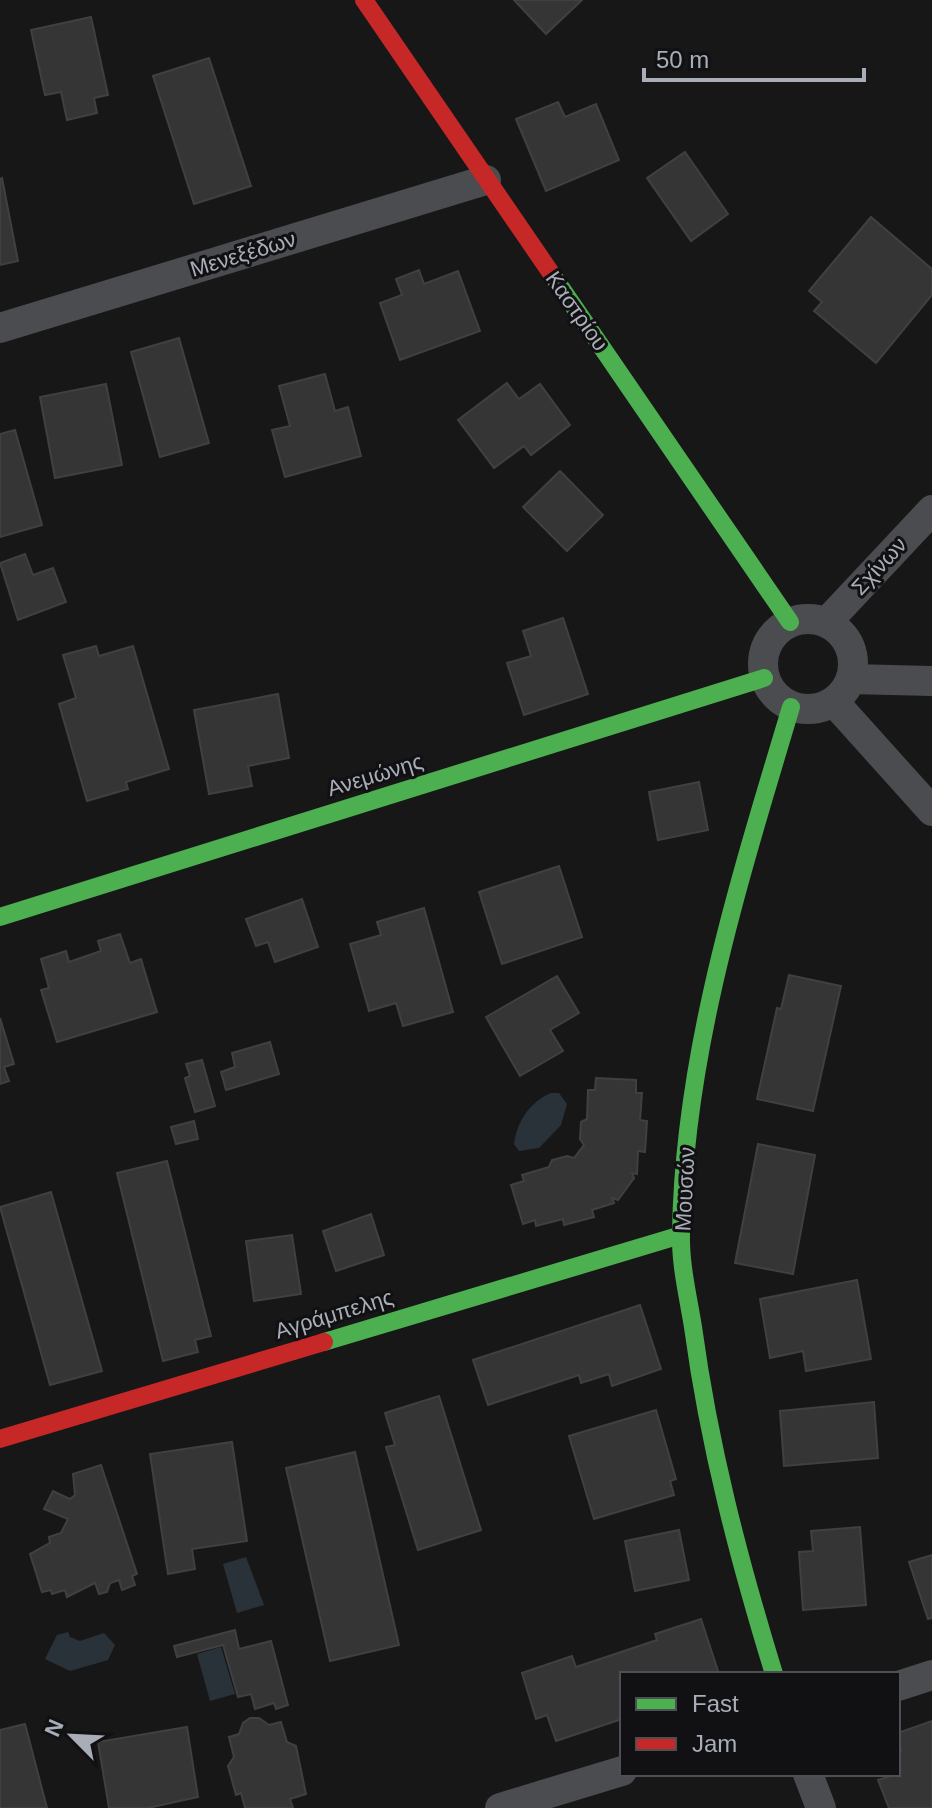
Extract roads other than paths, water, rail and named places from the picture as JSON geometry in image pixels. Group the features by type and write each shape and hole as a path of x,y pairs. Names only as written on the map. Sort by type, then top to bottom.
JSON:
{"street":[{"name":"Καστρίου","path":"364,0 790,622"},
{"name":"Μενεξέδων","path":"0,328 486,180"},
{"name":"Σχίνων","path":"827,622 932,510"},
{"path":"842,691 853,655 844,636 827,622 808,619 790,622 772,637 763,656 764,678 774,695 791,707 811,710 842,691 932,681"},
{"name":"Ανεμώνης","path":"0,917 764,678"},
{"path":"842,691 932,811"},
{"name":"Μουσών","path":"773,1672 736,1551 703,1409 681,1235 688,1123 706,1010 741,874 791,707"},
{"name":"Αγράμπελης","path":"0,1439 681,1235"},
{"path":"900,1685 932,1675"},
{"path":"500,1808 620,1772"},
{"path":"809,1776 821,1808"}]}
